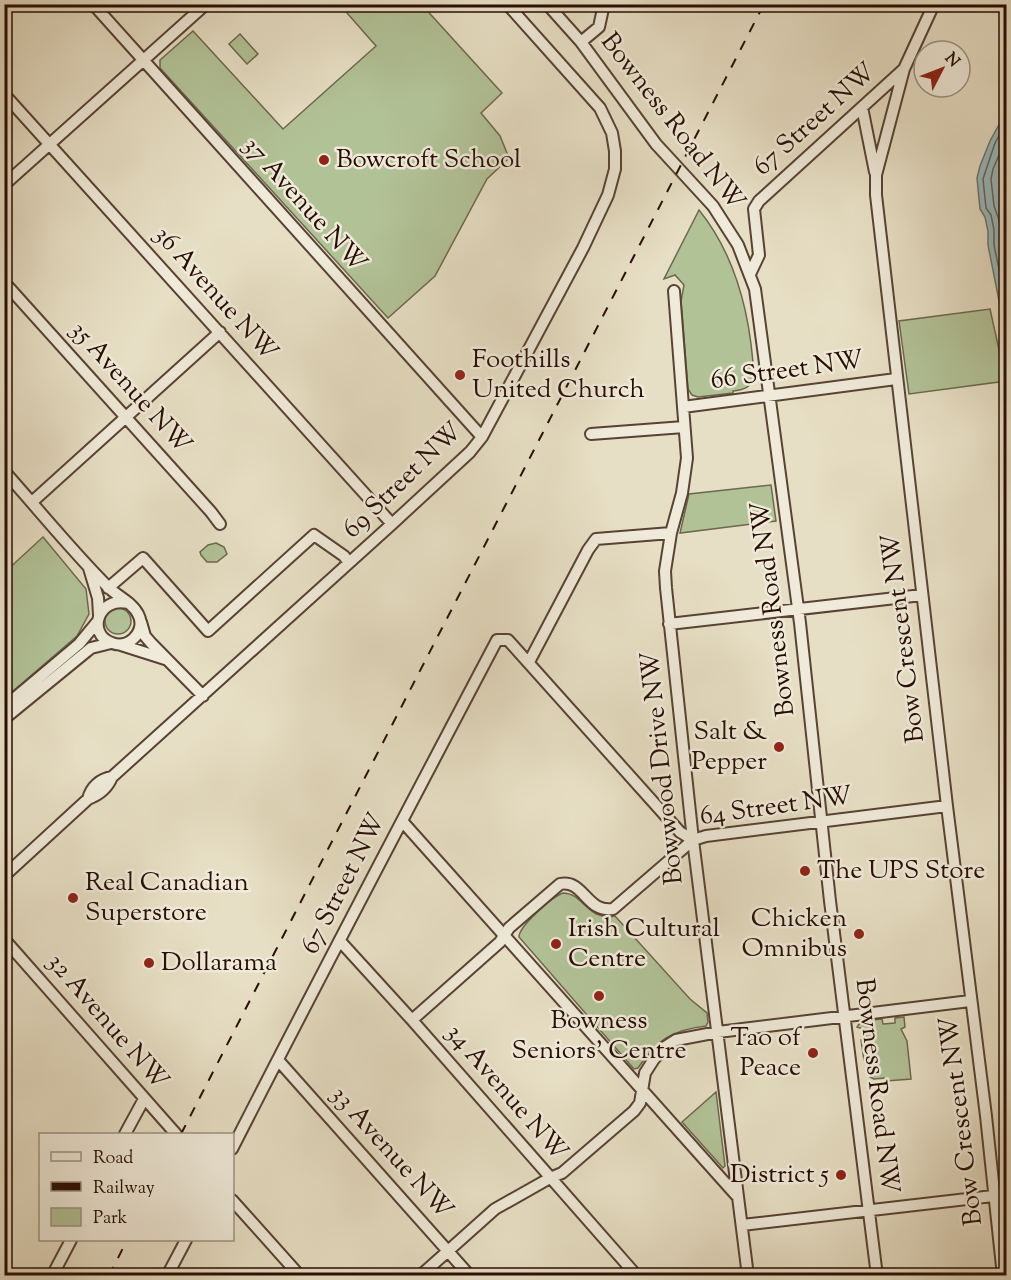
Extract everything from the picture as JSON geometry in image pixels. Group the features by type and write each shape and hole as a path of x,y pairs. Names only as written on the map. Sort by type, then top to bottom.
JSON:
{"street":[{"name":"37 Avenue NW","path":"93,4 482,437"},
{"path":"4,185 206,4"},
{"name":"Bowness Road NW","path":"507,4 595,101 609,124 613,142"},
{"name":"Bowness Road NW","path":"547,4 580,42 636,118 713,206 738,245 755,289 798,608 854,1101 877,1275"},
{"path":"580,42 599,27 604,4"},
{"name":"Bow Crescent NW","path":"934,4 904,69 876,175 876,195 1003,1275"},
{"name":"67 Street NW","path":"750,274 759,255 754,209 759,201 904,69"},
{"name":"36 Avenue NW","path":"4,94 392,524"},
{"path":"862,107 876,175"},
{"name":"69 Street NW","path":"4,876 88,799 109,784 112,777 470,452 482,437 574,265 608,195 615,169 613,142"},
{"name":"35 Avenue NW","path":"4,282 220,524"},
{"name":"Bowwood Drive NW","path":"674,291 687,458 665,571 693,840 748,1275"},
{"path":"32,501 220,332"},
{"name":"66 Street NW","path":"683,407 896,379"},
{"path":"591,434 684,427"},
{"path":"4,471 108,588 138,612 145,636 203,696"},
{"path":"671,533 596,538 529,662 680,832 693,840"},
{"path":"108,588 143,558 208,631 314,535 344,556 349,563"},
{"path":"88,565 98,598 101,634 114,644 165,658"},
{"path":"669,624 922,595"},
{"path":"4,707 79,644 103,609 114,602 128,603"},
{"path":"4,719 91,648 130,642 141,625 140,618"},
{"name":"67 Street NW","path":"234,1145 369,881 497,640 508,640 529,662"},
{"name":"64 Street NW","path":"412,1020 504,936 509,928 557,886 564,883 574,885 596,907 604,910 614,909 693,840 706,836 947,806"},
{"path":"402,821 736,1194"},
{"name":"32 Avenue NW","path":"4,939 175,1133"},
{"name":"34 Avenue NW","path":"340,941 637,1275"},
{"path":"420,1275 495,1209 562,1173 634,1111 640,1103 645,1073 665,1047 676,1040 718,1032 970,1001"},
{"name":"33 Avenue NW","path":"278,1060 470,1275"},
{"path":"126,1133 144,1099"},
{"path":"742,1225 993,1196"},
{"path":"234,1202 300,1275"},
{"path":"52,1275 70,1241"},
{"path":"167,1275 185,1241"}],"green space":[{"name":"Bowcroft School","path":"340,5 422,5 502,93 481,113 500,136 509,158 487,179 435,276 388,318 160,68 160,60 193,31 283,129 376,46"},
{"path":"240,34 258,54 247,64 229,44"},
{"path":"699,210 723,248 740,289 749,333 754,378 748,386 733,391 733,393 698,397 692,395 688,389 681,301 684,285 675,275 664,279"},
{"path":"990,309 1006,381 909,394 899,321"},
{"path":"771,485 776,521 680,533 689,494"},
{"path":"43,537 86,589 89,614 77,636 5,698 5,572"},
{"path":"216,543 224,547 227,554 217,562 207,562 200,552 208,545"},
{"path":"118,608 127,612 131,621 127,630 118,634 109,630 105,621 109,612"},
{"path":"563,893 576,897 598,915 615,916 690,999 707,1013 706,1026 684,1030 666,1038 652,1050 638,1068 634,1069 519,937 524,926 537,912"},
{"path":"904,1017 905,1027 901,1029 907,1041 911,1079 886,1081 885,1078 870,1077 868,1059 864,1060 861,1040 866,1040 866,1030 857,1027 868,1020 882,1019 883,1024 895,1023 895,1018"},
{"path":"716,1092 725,1166 723,1168 682,1122"}],"water":[{"path":"1006,112 1006,336 988,245 988,231 985,217 980,209 977,178 990,141"}],"railway":[{"path":"182,1133 764,4"},
{"path":"109,1276 126,1241"}],"place":[{"name":"Bowcroft School","path":"324,160"},
{"name":"Foothills United Church","path":"460,375"},
{"name":"Salt & Pepper","path":"779,747"},
{"name":"The UPS Store","path":"805,871"},
{"name":"Real Canadian Superstore","path":"73,898"},
{"name":"Chicken Omnibus","path":"859,934"},
{"name":"Irish Cultural Centre","path":"556,944"},
{"name":"Dollarama","path":"149,963"},
{"name":"Bowness Seniors' Centre","path":"599,996"},
{"name":"Tao of Peace","path":"813,1053"},
{"name":"District 5","path":"841,1175"}]}
